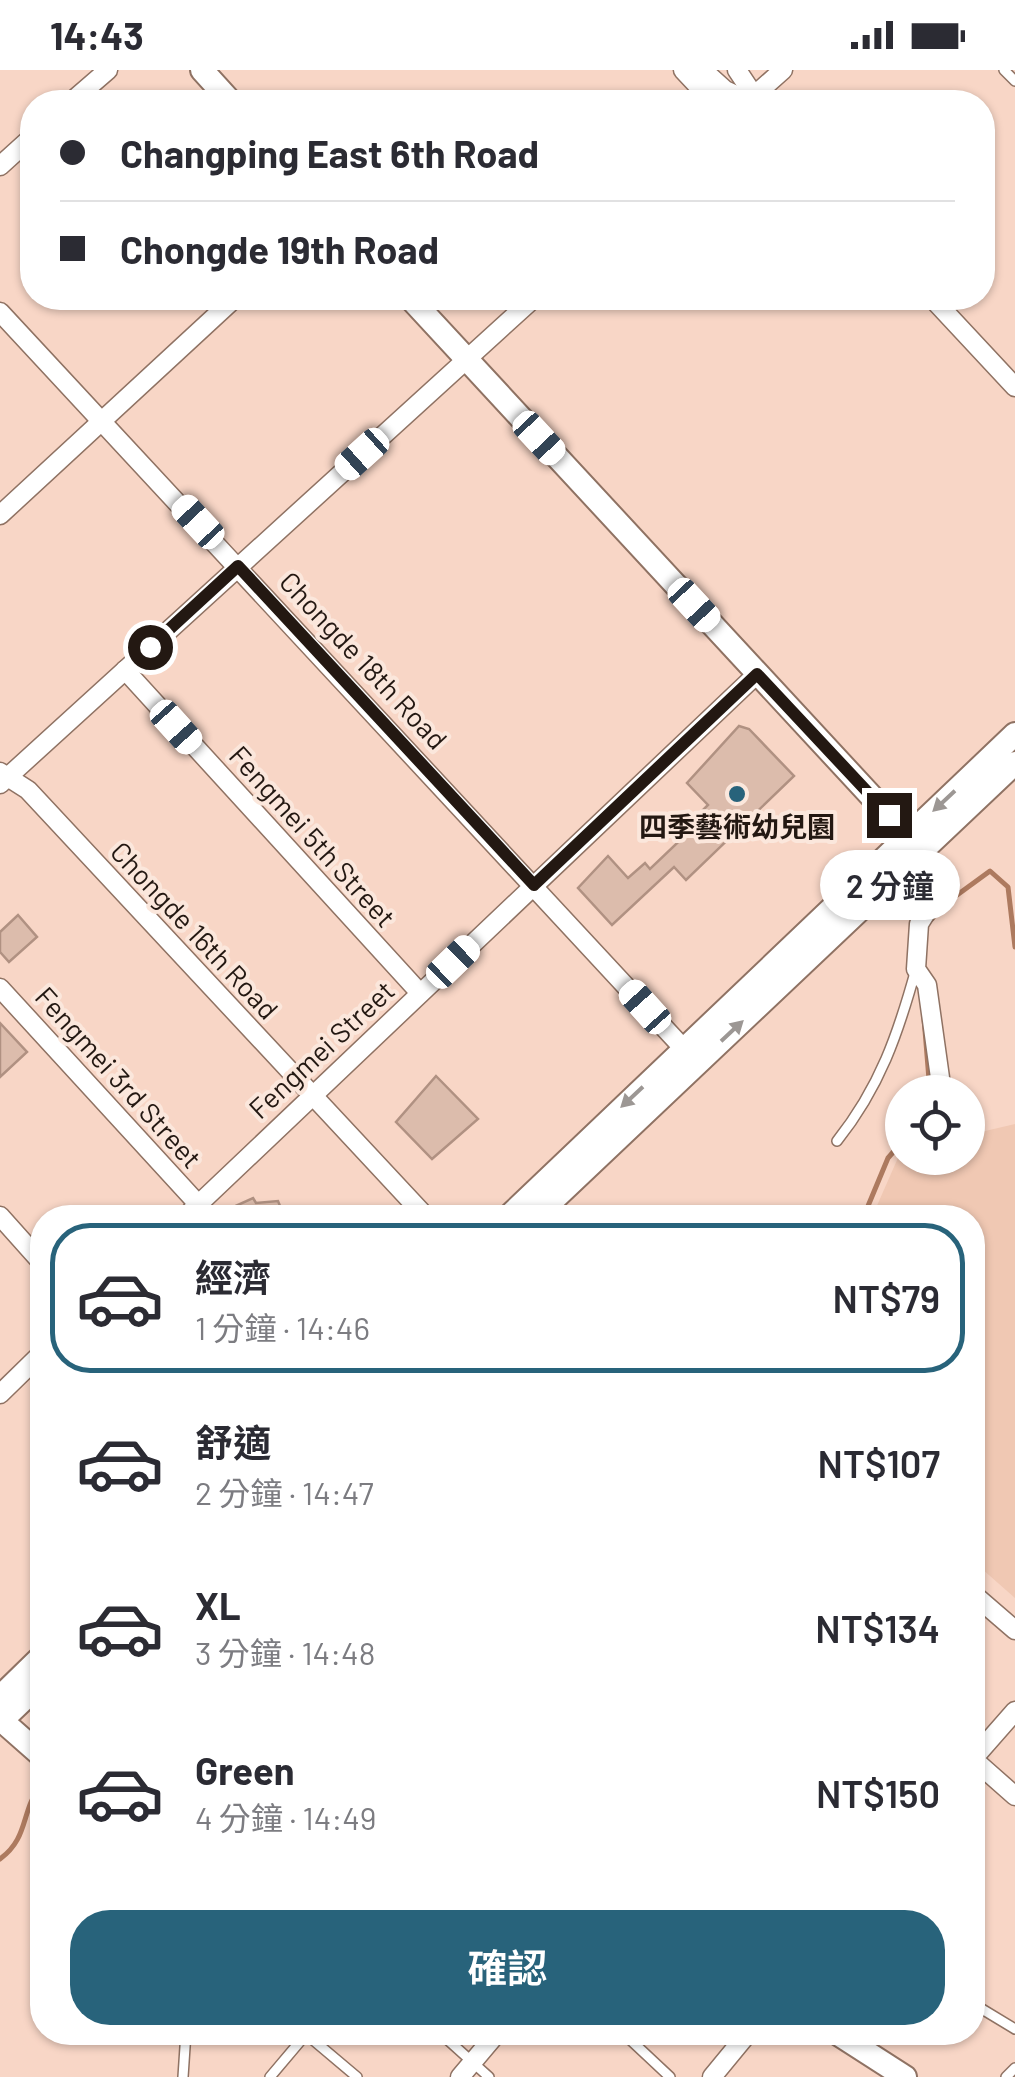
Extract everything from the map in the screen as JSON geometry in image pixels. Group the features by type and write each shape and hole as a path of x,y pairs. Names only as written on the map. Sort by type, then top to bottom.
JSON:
{"street":[{"path":"86,90 108,70"},
{"path":"202,70 221,90"},
{"path":"683,70 701,90"},
{"path":"703,70 725,90"},
{"path":"762,90 783,70"},
{"path":"0,166 20,148"},
{"path":"0,515 222,310"},
{"path":"421,310 946,880 919,924 916,969 928,986 940,1075"},
{"path":"3,777 521,310"},
{"path":"943,310 1015,387"},
{"name":"Chongde 18th Road","path":"0,312 684,1049"},
{"name":"Fengmei 5th Street","path":"125,670 420,993"},
{"name":"Fengmei Street","path":"197,1205 757,674"},
{"path":"547,1205 915,843 1015,734"},
{"path":"521,1205 684,1049 915,843 1015,763"},
{"name":"Chongde 16th Road","path":"3,777 28,790 415,1205"},
{"name":"Fengmei 3rd Street","path":"0,988 186,1205"},
{"path":"0,1216 30,1250"},
{"path":"0,1394 30,1365"},
{"path":"985,1605 1015,1630"},
{"path":"0,1697 30,1668"},
{"path":"30,1693 0,1721 30,1746"},
{"path":"985,1745 1015,1711"},
{"path":"985,1770 1015,1796"},
{"path":"466,2070 487,2045"},
{"path":"712,2077 738,2045"},
{"path":"855,2045 905,2077"}],"lane":[{"path":"1004,70 1015,81"},
{"path":"837,1140 875,1089 894,1048 916,969"},
{"path":"985,2011 1015,2030"},
{"path":"183,2077 185,2045"},
{"path":"270,2077 297,2045"},
{"path":"321,2045 357,2077"},
{"path":"448,2045 466,2070 489,2077"},
{"path":"636,2045 670,2077"},
{"path":"1006,2077 1015,2068"}],"shaded area":[{"path":"1015,1124 1015,1598 985,1572 985,1205 877,1205 890,1175 985,1175 985,1131"}],"building":[{"name":"四季藝術幼兒園","path":"739,726 749,729 794,776 686,880 674,867 612,925 578,888 608,856 628,878 645,863 650,869 694,827 690,823 708,805 687,783"},
{"path":"18,915 37,937 9,962 0,952 0,932"},
{"path":"0,1023 27,1052 0,1077"},
{"path":"436,1076 478,1119 432,1159 396,1122"},
{"path":"253,1198 256,1203 278,1201 280,1205 238,1205"}],"waterway":[{"path":"932,919 942,906 990,871 1008,887 1015,947"},
{"path":"924,1018 929,1075"},
{"path":"868,1205 885,1165"},
{"path":"0,1859 16,1842 30,1804"}],"place":[{"name":"四季藝術幼兒園","path":"737,794"}],"route":[{"path":"150,647 238,566 534,885 757,674 889,815"}]}
